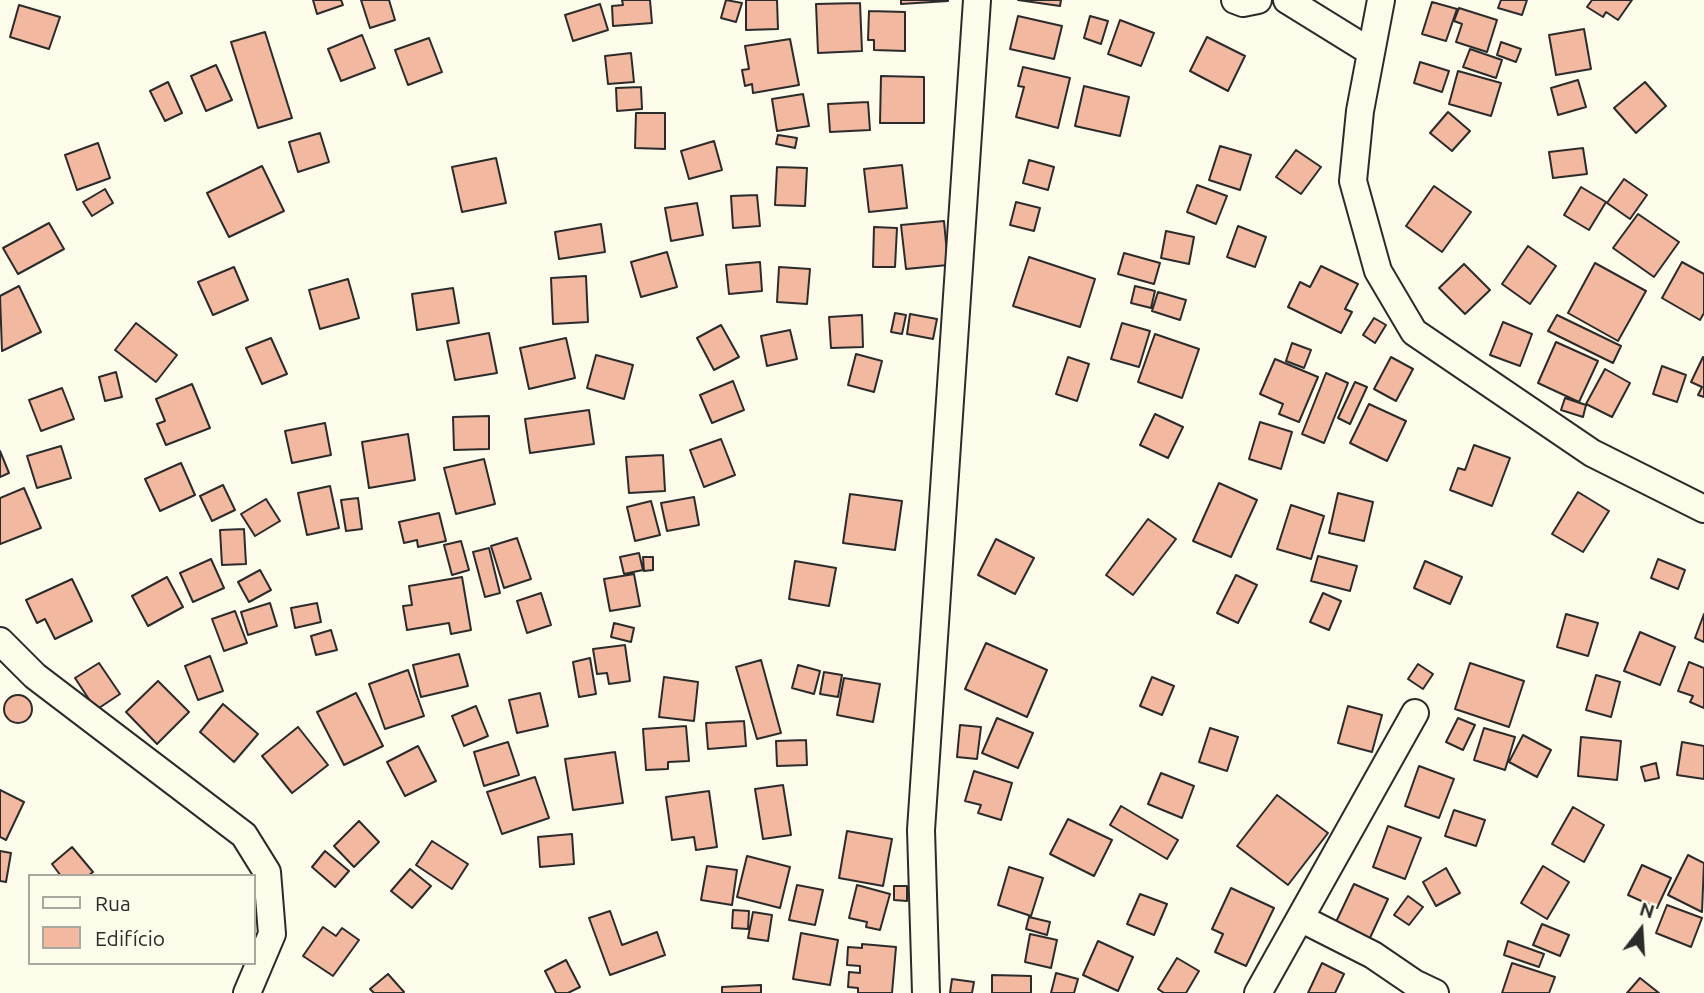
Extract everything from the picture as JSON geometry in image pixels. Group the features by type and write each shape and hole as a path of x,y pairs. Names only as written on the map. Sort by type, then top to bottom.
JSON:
{"street":[{"path":"926,993 921,830 977,0"},
{"path":"1287,0 1371,52"},
{"path":"1381,0 1360,111 1353,181 1378,271 1414,332 1592,453 1704,509"},
{"path":"0,641 35,676 244,835 267,872 272,934 247,993"},
{"path":"1258,993 1302,919 1415,713"},
{"path":"1302,919 1373,955 1414,983 1435,993"}],"building":[{"path":"313,0 341,0 343,5 317,14"},
{"path":"361,0 389,0 395,20 370,28"},
{"path":"622,0 650,0 652,23 613,26 612,6 623,5"},
{"path":"726,0 742,3 736,22 721,18"},
{"path":"746,0 777,0 778,29 746,30"},
{"path":"901,0 948,0 948,1 901,4"},
{"path":"1018,0 1061,0 1060,6"},
{"path":"1501,0 1527,0 1522,15 1498,8"},
{"path":"1592,0 1632,0 1618,20 1606,12 1603,17 1587,7"},
{"path":"1432,2 1457,9 1446,41 1422,34"},
{"path":"860,3 862,51 818,53 816,4"},
{"path":"600,4 608,30 573,41 565,15"},
{"path":"19,5 60,17 49,49 10,37"},
{"path":"1459,8 1497,20 1487,52 1456,42 1462,24 1454,21"},
{"path":"869,11 905,12 905,51 874,50 874,40 868,40"},
{"path":"1018,16 1062,26 1054,59 1010,49"},
{"path":"1090,16 1108,21 1101,44 1084,38"},
{"path":"1120,20 1154,33 1141,66 1108,54"},
{"path":"1584,29 1591,69 1556,75 1549,35"},
{"path":"265,32 292,118 258,128 231,42"},
{"path":"362,35 375,68 341,81 328,49"},
{"path":"1207,37 1245,56 1228,91 1190,71"},
{"path":"429,38 442,72 408,85 395,50"},
{"path":"790,39 799,85 753,93 752,84 745,86 742,70 749,69 745,46"},
{"path":"1501,42 1521,49 1516,62 1497,55"},
{"path":"1470,49 1502,60 1496,78 1463,67"},
{"path":"631,53 634,82 608,84 605,56"},
{"path":"1420,62 1449,71 1442,92 1414,83"},
{"path":"216,65 232,100 206,111 191,76"},
{"path":"1023,67 1070,78 1058,128 1016,117 1024,87 1018,86"},
{"path":"1458,71 1501,83 1491,116 1449,104"},
{"path":"881,76 924,77 924,123 880,123"},
{"path":"1578,80 1586,107 1558,115 1551,88"},
{"path":"168,82 182,113 165,121 150,91"},
{"path":"1645,82 1666,106 1636,133 1614,108"},
{"path":"1084,86 1129,97 1120,136 1075,126"},
{"path":"641,87 642,109 617,111 616,88"},
{"path":"803,94 809,126 777,131 772,99"},
{"path":"868,102 870,130 830,132 828,104"},
{"path":"1448,112 1470,131 1452,151 1430,133"},
{"path":"636,113 665,113 665,149 635,148"},
{"path":"320,133 329,162 298,172 289,142"},
{"path":"778,135 797,138 795,148 776,144"},
{"path":"714,141 722,170 689,179 681,151"},
{"path":"98,143 110,178 77,190 65,155"},
{"path":"1220,146 1251,155 1240,190 1209,180"},
{"path":"1583,148 1587,174 1553,178 1549,152"},
{"path":"1296,150 1321,167 1301,194 1276,177"},
{"path":"496,158 506,203 462,212 452,167"},
{"path":"1029,160 1054,167 1048,190 1023,183"},
{"path":"902,165 907,208 869,212 864,169"},
{"path":"262,166 284,211 229,237 207,193"},
{"path":"777,167 807,168 805,206 775,205"},
{"path":"1624,179 1647,195 1630,219 1607,203"},
{"path":"1197,185 1227,196 1216,224 1187,212"},
{"path":"1434,186 1471,212 1442,252 1406,226"},
{"path":"1581,187 1606,202 1589,230 1564,215"},
{"path":"105,189 113,203 92,216 83,202"},
{"path":"757,195 760,226 733,228 731,196"},
{"path":"1016,202 1040,208 1034,231 1010,225"},
{"path":"697,203 703,235 671,241 665,208"},
{"path":"1638,214 1679,242 1654,277 1613,248"},
{"path":"944,221 948,265 906,269 901,225"},
{"path":"49,223 64,249 18,274 3,248"},
{"path":"601,224 605,252 559,259 555,232"},
{"path":"1238,226 1266,237 1255,267 1227,257"},
{"path":"874,227 897,228 895,267 873,267"},
{"path":"1166,231 1194,237 1189,264 1161,258"},
{"path":"1528,246 1556,266 1530,304 1502,284"},
{"path":"667,252 677,287 641,297 631,262"},
{"path":"1124,253 1160,263 1154,284 1118,274"},
{"path":"1029,257 1095,279 1080,327 1013,306"},
{"path":"760,262 762,291 729,294 726,265"},
{"path":"1682,262 1704,274 1704,313 1700,320 1662,298"},
{"path":"1595,263 1646,291 1618,341 1568,313"},
{"path":"1464,264 1490,290 1465,314 1439,288"},
{"path":"1321,266 1358,284 1345,309 1352,312 1341,333 1288,307 1300,282 1310,287"},
{"path":"234,267 248,300 213,315 198,282"},
{"path":"779,267 810,269 807,304 777,302"},
{"path":"586,276 588,322 553,324 551,278"},
{"path":"348,279 359,318 320,329 309,290"},
{"path":"19,286 41,332 2,351 0,296"},
{"path":"1135,286 1155,291 1151,308 1131,303"},
{"path":"453,288 459,323 417,330 412,294"},
{"path":"1158,292 1186,300 1180,320 1152,311"},
{"path":"895,313 906,315 902,334 891,332"},
{"path":"910,314 937,319 933,339 907,334"},
{"path":"862,315 863,347 831,348 829,317"},
{"path":"1557,315 1621,346 1613,363 1548,331"},
{"path":"1374,318 1386,325 1375,343 1363,335"},
{"path":"1503,322 1532,334 1520,366 1490,355"},
{"path":"136,323 177,355 156,382 115,350"},
{"path":"1122,323 1150,331 1139,367 1111,359"},
{"path":"721,325 739,357 714,370 697,338"},
{"path":"790,330 797,359 767,366 761,336"},
{"path":"489,333 497,373 455,380 447,341"},
{"path":"1155,334 1199,349 1182,398 1138,382"},
{"path":"271,338 287,374 262,384 246,348"},
{"path":"566,338 575,378 529,389 520,348"},
{"path":"1556,342 1598,361 1579,402 1538,383"},
{"path":"1292,343 1311,350 1304,368 1286,361"},
{"path":"856,354 882,361 874,392 848,385"},
{"path":"596,355 633,365 624,399 587,388"},
{"path":"1068,357 1089,364 1077,401 1056,394"},
{"path":"1391,357 1413,369 1396,401 1374,389"},
{"path":"1703,357 1704,397 1698,395 1702,387 1691,382"},
{"path":"1275,359 1318,377 1299,422 1279,414 1283,404 1260,394"},
{"path":"1662,366 1686,375 1677,402 1653,394"},
{"path":"1605,369 1630,383 1612,417 1586,404"},
{"path":"116,372 122,397 105,401 99,377"},
{"path":"1326,373 1348,383 1324,443 1302,434"},
{"path":"733,381 744,410 712,423 700,395"},
{"path":"1355,382 1367,387 1350,424 1338,418"},
{"path":"192,384 210,428 166,445 157,424 165,421 156,399"},
{"path":"62,388 74,419 41,431 29,400"},
{"path":"1565,398 1586,405 1583,417 1561,410"},
{"path":"1369,404 1406,421 1387,461 1350,443"},
{"path":"589,410 594,444 530,453 525,419"},
{"path":"1155,414 1183,427 1168,458 1140,445"},
{"path":"489,416 489,449 454,450 453,417"},
{"path":"1260,422 1292,432 1281,469 1249,459"},
{"path":"325,423 331,455 292,463 285,431"},
{"path":"408,434 415,480 369,488 362,442"},
{"path":"721,439 735,475 704,487 690,450"},
{"path":"1474,445 1510,458 1492,506 1450,490 1458,468 1465,470"},
{"path":"61,446 71,478 37,488 27,456"},
{"path":"0,451 9,473 0,477"},
{"path":"663,455 665,491 629,493 626,457"},
{"path":"484,459 495,504 456,514 444,468"},
{"path":"181,463 195,495 160,511 145,479"},
{"path":"1219,483 1257,500 1231,557 1193,541"},
{"path":"223,485 235,510 212,521 200,496"},
{"path":"330,486 339,528 307,535 298,493"},
{"path":"24,488 41,528 0,544 0,498"},
{"path":"1578,492 1609,511 1583,552 1552,534"},
{"path":"1338,493 1373,502 1364,541 1329,533"},
{"path":"850,494 902,501 895,550 843,543"},
{"path":"694,497 699,525 667,531 661,503"},
{"path":"358,498 362,529 346,531 341,500"},
{"path":"266,499 280,521 255,536 241,514"},
{"path":"651,501 660,535 635,541 627,507"},
{"path":"1291,505 1324,516 1311,559 1277,549"},
{"path":"439,513 446,541 418,547 417,540 404,543 399,522"},
{"path":"1148,519 1176,539 1133,595 1106,575"},
{"path":"244,529 246,564 222,565 220,530"},
{"path":"517,538 531,579 504,588 491,546"},
{"path":"996,539 1034,558 1015,594 978,575"},
{"path":"461,541 469,570 452,575 444,545"},
{"path":"489,548 500,593 485,597 473,552"},
{"path":"639,553 643,570 624,574 620,557"},
{"path":"1318,556 1357,566 1350,591 1311,581"},
{"path":"643,557 653,557 653,570 644,571"},
{"path":"211,559 224,588 193,602 180,573"},
{"path":"1658,559 1685,570 1678,589 1651,578"},
{"path":"795,561 836,568 829,606 789,599"},
{"path":"1425,561 1462,577 1450,604 1414,588"},
{"path":"260,570 271,590 249,602 238,582"},
{"path":"634,574 640,606 610,611 604,579"},
{"path":"1236,575 1257,585 1238,623 1217,613"},
{"path":"167,577 183,607 148,626 132,596"},
{"path":"462,577 471,630 451,634 449,623 407,630 403,606 412,605 409,586"},
{"path":"72,579 92,621 55,639 45,619 37,623 26,600"},
{"path":"541,593 551,625 527,633 517,601"},
{"path":"1323,593 1341,601 1329,630 1310,622"},
{"path":"270,603 277,626 248,635 241,612"},
{"path":"317,603 321,622 295,628 291,608"},
{"path":"235,611 247,643 224,651 212,619"},
{"path":"1566,614 1598,623 1588,656 1557,647"},
{"path":"1704,614 1704,642 1695,638"},
{"path":"614,623 634,628 631,642 611,637"},
{"path":"331,630 337,650 316,655 311,636"},
{"path":"1640,632 1675,647 1660,685 1624,671"},
{"path":"986,643 1047,670 1027,717 965,689"},
{"path":"625,645 630,681 609,684 607,673 597,674 593,649"},
{"path":"459,654 468,686 421,697 413,665"},
{"path":"210,656 223,691 198,700 185,666"},
{"path":"590,658 596,694 579,697 573,662"},
{"path":"761,660 781,733 757,739 736,667"},
{"path":"1689,662 1704,668 1704,708 1690,702 1693,696 1678,691"},
{"path":"99,663 120,694 96,710 75,678"},
{"path":"1470,663 1524,681 1509,727 1455,709"},
{"path":"1418,664 1433,674 1423,689 1408,679"},
{"path":"798,665 820,671 814,694 792,688"},
{"path":"408,670 424,716 385,729 369,684"},
{"path":"824,672 842,675 838,697 820,694"},
{"path":"1596,675 1620,682 1611,717 1586,710"},
{"path":"664,677 698,682 694,721 659,717"},
{"path":"1152,677 1174,686 1162,715 1140,706"},
{"path":"844,678 880,684 873,722 837,715"},
{"path":"158,681 189,712 157,744 126,712"},
{"path":"356,693 383,746 344,765 317,712"},
{"path":"540,693 548,726 517,733 509,700"},
{"path":"18,695 28,699 32,709 28,719 18,723 8,719 4,709 8,699"},
{"path":"223,704 258,734 234,762 200,732"},
{"path":"476,706 488,736 464,746 452,716"},
{"path":"1348,706 1382,715 1372,752 1338,743"},
{"path":"997,718 1033,733 1018,768 982,753"},
{"path":"1458,718 1475,725 1463,750 1446,742"},
{"path":"744,721 746,746 708,749 706,723"},
{"path":"960,725 981,727 977,759 957,757"},
{"path":"686,726 689,761 668,762 668,769 646,770 643,729"},
{"path":"298,727 328,765 292,793 262,756"},
{"path":"1210,728 1238,737 1227,771 1199,762"},
{"path":"1484,728 1515,737 1505,770 1474,760"},
{"path":"1523,735 1551,750 1537,777 1509,762"},
{"path":"1581,737 1621,741 1617,780 1578,776"},
{"path":"806,740 807,765 777,766 776,741"},
{"path":"508,742 519,775 484,786 474,752"},
{"path":"1682,742 1704,746 1704,779 1677,775"},
{"path":"418,746 436,781 405,796 387,762"},
{"path":"615,752 623,803 573,810 565,759"},
{"path":"1656,763 1659,778 1645,781 1641,767"},
{"path":"1419,766 1454,779 1439,818 1405,806"},
{"path":"974,771 1012,783 1001,820 978,813 981,805 965,801"},
{"path":"1161,773 1194,786 1182,818 1148,804"},
{"path":"535,777 549,818 502,834 487,792"},
{"path":"783,785 791,835 763,839 755,789"},
{"path":"0,790 24,802 6,840 0,837"},
{"path":"709,791 717,847 696,850 694,837 672,840 666,797"},
{"path":"1277,795 1328,833 1288,885 1237,846"},
{"path":"1121,806 1178,840 1167,859 1110,825"},
{"path":"1573,807 1604,825 1584,862 1552,844"},
{"path":"1454,810 1485,820 1476,846 1445,836"},
{"path":"1068,819 1112,840 1094,876 1050,854"},
{"path":"359,821 379,842 354,867 334,846"},
{"path":"1388,826 1421,838 1405,879 1373,867"},
{"path":"847,831 892,839 883,886 839,878"},
{"path":"572,834 574,864 540,867 538,837"},
{"path":"432,841 468,864 452,889 416,865"},
{"path":"72,847 93,872 60,874 52,864"},
{"path":"0,851 11,853 6,882 0,881"},
{"path":"325,851 349,871 335,887 312,867"},
{"path":"1688,855 1704,863 1702,912 1668,895"},
{"path":"747,856 790,867 780,908 737,897"},
{"path":"1642,865 1671,878 1657,908 1628,895"},
{"path":"707,866 737,870 732,905 701,900"},
{"path":"1543,866 1569,882 1547,919 1521,903"},
{"path":"1009,867 1043,878 1031,916 998,905"},
{"path":"1446,868 1460,893 1436,906 1423,882"},
{"path":"410,869 431,886 412,908 391,891"},
{"path":"1354,884 1388,899 1369,940 1335,924"},
{"path":"797,885 823,890 815,925 789,920"},
{"path":"857,885 890,894 880,930 866,927 867,922 849,918"},
{"path":"894,886 907,886 907,901 894,900"},
{"path":"1231,888 1274,908 1246,966 1215,952 1223,934 1212,929"},
{"path":"1140,894 1167,904 1154,935 1127,924"},
{"path":"1408,896 1423,907 1409,925 1394,915"},
{"path":"1667,905 1702,918 1691,947 1656,933"},
{"path":"733,910 749,911 748,929 732,928"},
{"path":"610,911 622,945 657,932 665,955 610,975 589,918"},
{"path":"753,912 772,915 768,941 748,938"},
{"path":"1029,917 1050,922 1047,935 1026,929"},
{"path":"1542,924 1569,935 1560,956 1533,945"},
{"path":"323,927 336,936 342,928 359,940 333,976 303,956"},
{"path":"801,933 838,940 830,985 793,979"},
{"path":"1030,934 1057,940 1051,968 1025,962"},
{"path":"1098,941 1133,957 1118,991 1083,975"},
{"path":"1508,941 1544,954 1539,967 1504,955"},
{"path":"862,944 896,947 892,993 858,993 858,988 848,987 849,972 860,973 860,966 847,965 848,947 862,948"},
{"path":"1177,958 1199,971 1186,993 1164,993 1158,989"},
{"path":"566,960 580,987 568,993 556,993 545,971"},
{"path":"1322,963 1344,974 1335,993 1308,993"},
{"path":"1512,963 1555,977 1549,993 1502,993"},
{"path":"1056,973 1078,979 1074,993 1051,993"},
{"path":"388,974 403,993 374,993 370,989"},
{"path":"992,975 1031,976 1031,993 992,993"},
{"path":"1640,978 1659,993 1627,993"},
{"path":"952,979 974,982 972,993 950,993"},
{"path":"761,985 761,993 722,993 722,987"}]}
